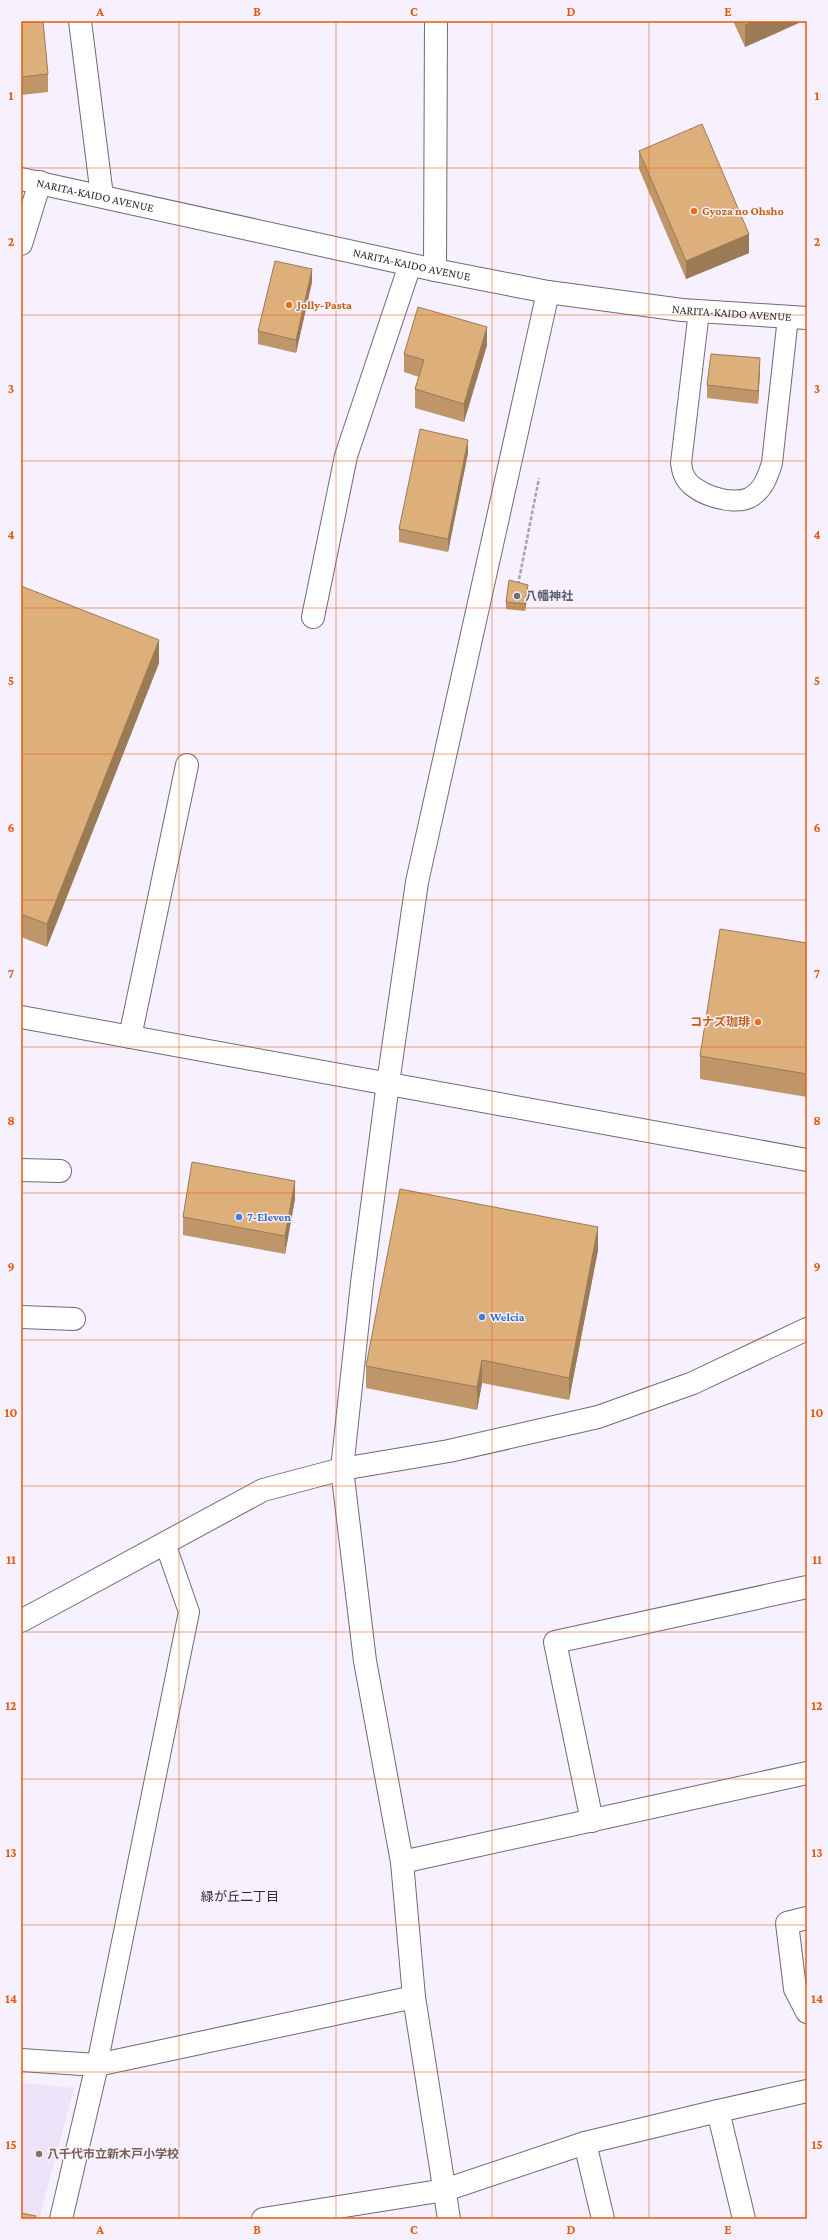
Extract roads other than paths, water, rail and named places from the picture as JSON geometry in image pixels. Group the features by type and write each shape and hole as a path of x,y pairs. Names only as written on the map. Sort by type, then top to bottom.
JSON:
{"main road":[{"path":"80,21 102,196"},
{"path":"435,270 436,21"},
{"path":"21,244 30,180"},
{"name":"NARITA-KAIDO AVENUE","path":"30,180 410,265 548,292 699,311 797,317"},
{"path":"313,617 346,456 410,265"},
{"path":"449,2219 414,1997 402,1862 365,1661 342,1469 362,1283 388,1083 417,882 548,292"},
{"path":"130,1037 187,765"},
{"path":"21,1017 807,1160"},
{"path":"21,1170 60,1171"},
{"path":"21,1317 74,1319"},
{"path":"21,1621 263,1490 342,1469 449,1451 598,1417 693,1383 807,1328"},
{"path":"592,1821 555,1642 807,1587"},
{"path":"402,1862 807,1773"},
{"path":"807,1918 787,1923 795,1989 807,2012"},
{"path":"21,2060 97,2065 414,1997"},
{"path":"61,2219 97,2065"},
{"path":"262,2219 445,2190 585,2143 807,2091"},
{"path":"718,2111 744,2219"},
{"path":"585,2143 603,2219"}],"lane":[{"path":"699,311 681,463 684,476 695,487 709,495 732,501 750,498 765,483 772,463 797,317"},
{"path":"97,2065 189,1612 165,1542"}],"place":[{"name":"Gyoza no Ohsho","path":"694,211"},
{"name":"Jolly-Pasta","path":"289,305"},
{"name":"八幡神社","path":"517,596"},
{"name":"コナズ珈琲","path":"758,1022"},
{"name":"7-Eleven","path":"239,1217"},
{"name":"Welcia","path":"482,1317"},
{"name":"八千代市立新木戸小学校","path":"39,2154"}],"district":[{"name":"緑が丘二丁目","path":"240,1896"}]}
